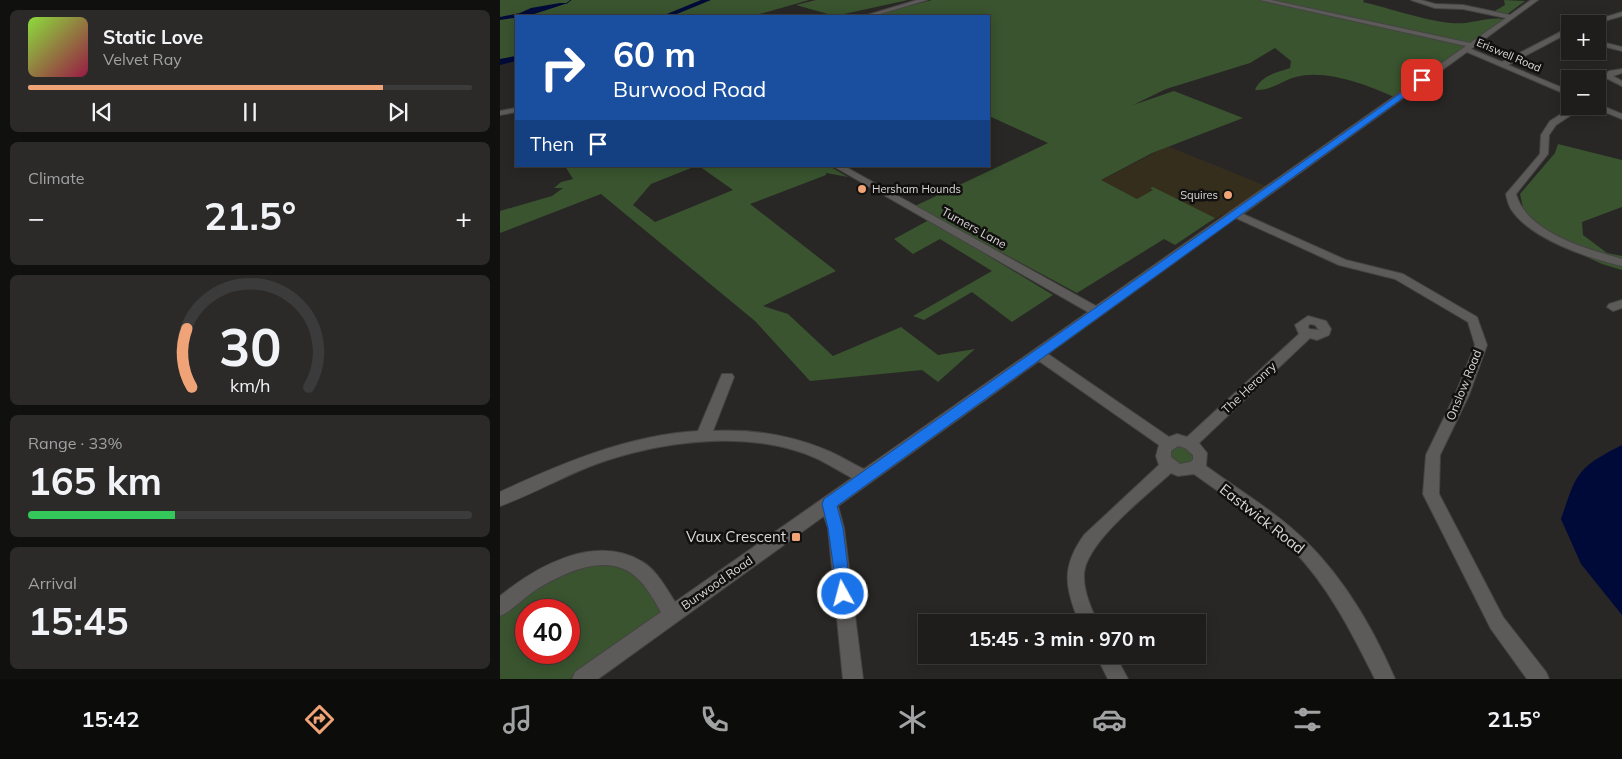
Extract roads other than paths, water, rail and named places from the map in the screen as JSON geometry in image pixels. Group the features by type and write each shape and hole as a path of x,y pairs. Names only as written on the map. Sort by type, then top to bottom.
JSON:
{"street":[{"path":"871,15 924,0"},
{"name":"Eriswell Road","path":"1263,0 1469,47 1561,90"},
{"path":"1414,0 1440,7 1463,6 1510,17"},
{"path":"1456,0 1463,4 1463,6"},
{"name":"Burwood Road","path":"582,679 1534,0"},
{"path":"1606,18 1622,14"},
{"path":"1504,64 1560,34"},
{"path":"1606,45 1622,49"},
{"path":"1622,71 1612,73 1608,77 1622,84"},
{"path":"1606,109 1622,116"},
{"path":"500,113 515,110"},
{"path":"1563,115 1553,122 1545,135 1544,154 1511,194 1511,199 1522,218 1542,230 1567,243 1622,263"},
{"name":"Turners Lane","path":"839,167 1098,312"},
{"name":"Onslow Road","path":"1235,214 1304,247 1343,263 1399,276 1472,320 1481,345 1462,395 1434,455 1432,494 1497,624 1539,679"},
{"name":"The Heronry","path":"1190,442 1307,334"},
{"path":"1038,354 1168,444"},
{"path":"704,435 727,377"},
{"path":"500,499 534,482 612,452 661,441 704,435 750,437 807,448 838,460 866,478"},
{"path":"1177,440 1190,442 1197,448 1201,456 1196,467 1185,471 1169,465 1162,455 1168,444 1177,440"},
{"path":"1085,614 1076,586 1078,556 1086,543 1169,465"},
{"name":"Eastwick Road","path":"1196,467 1290,538 1309,555 1341,598 1384,679"},
{"path":"829,504 836,528 853,679"},
{"path":"500,607 532,582 551,572 588,559 603,558 616,559 636,566 673,614"},
{"path":"1110,664 1118,679"}],"waterway":[{"path":"567,3 571,0"},
{"path":"669,15 707,0"},
{"path":"500,62 515,59"}],"place":[{"name":"Hersham Hounds","path":"862,189"},
{"name":"Squires","path":"1228,195"},
{"name":"Vaux Crescent","path":"796,537"}]}
